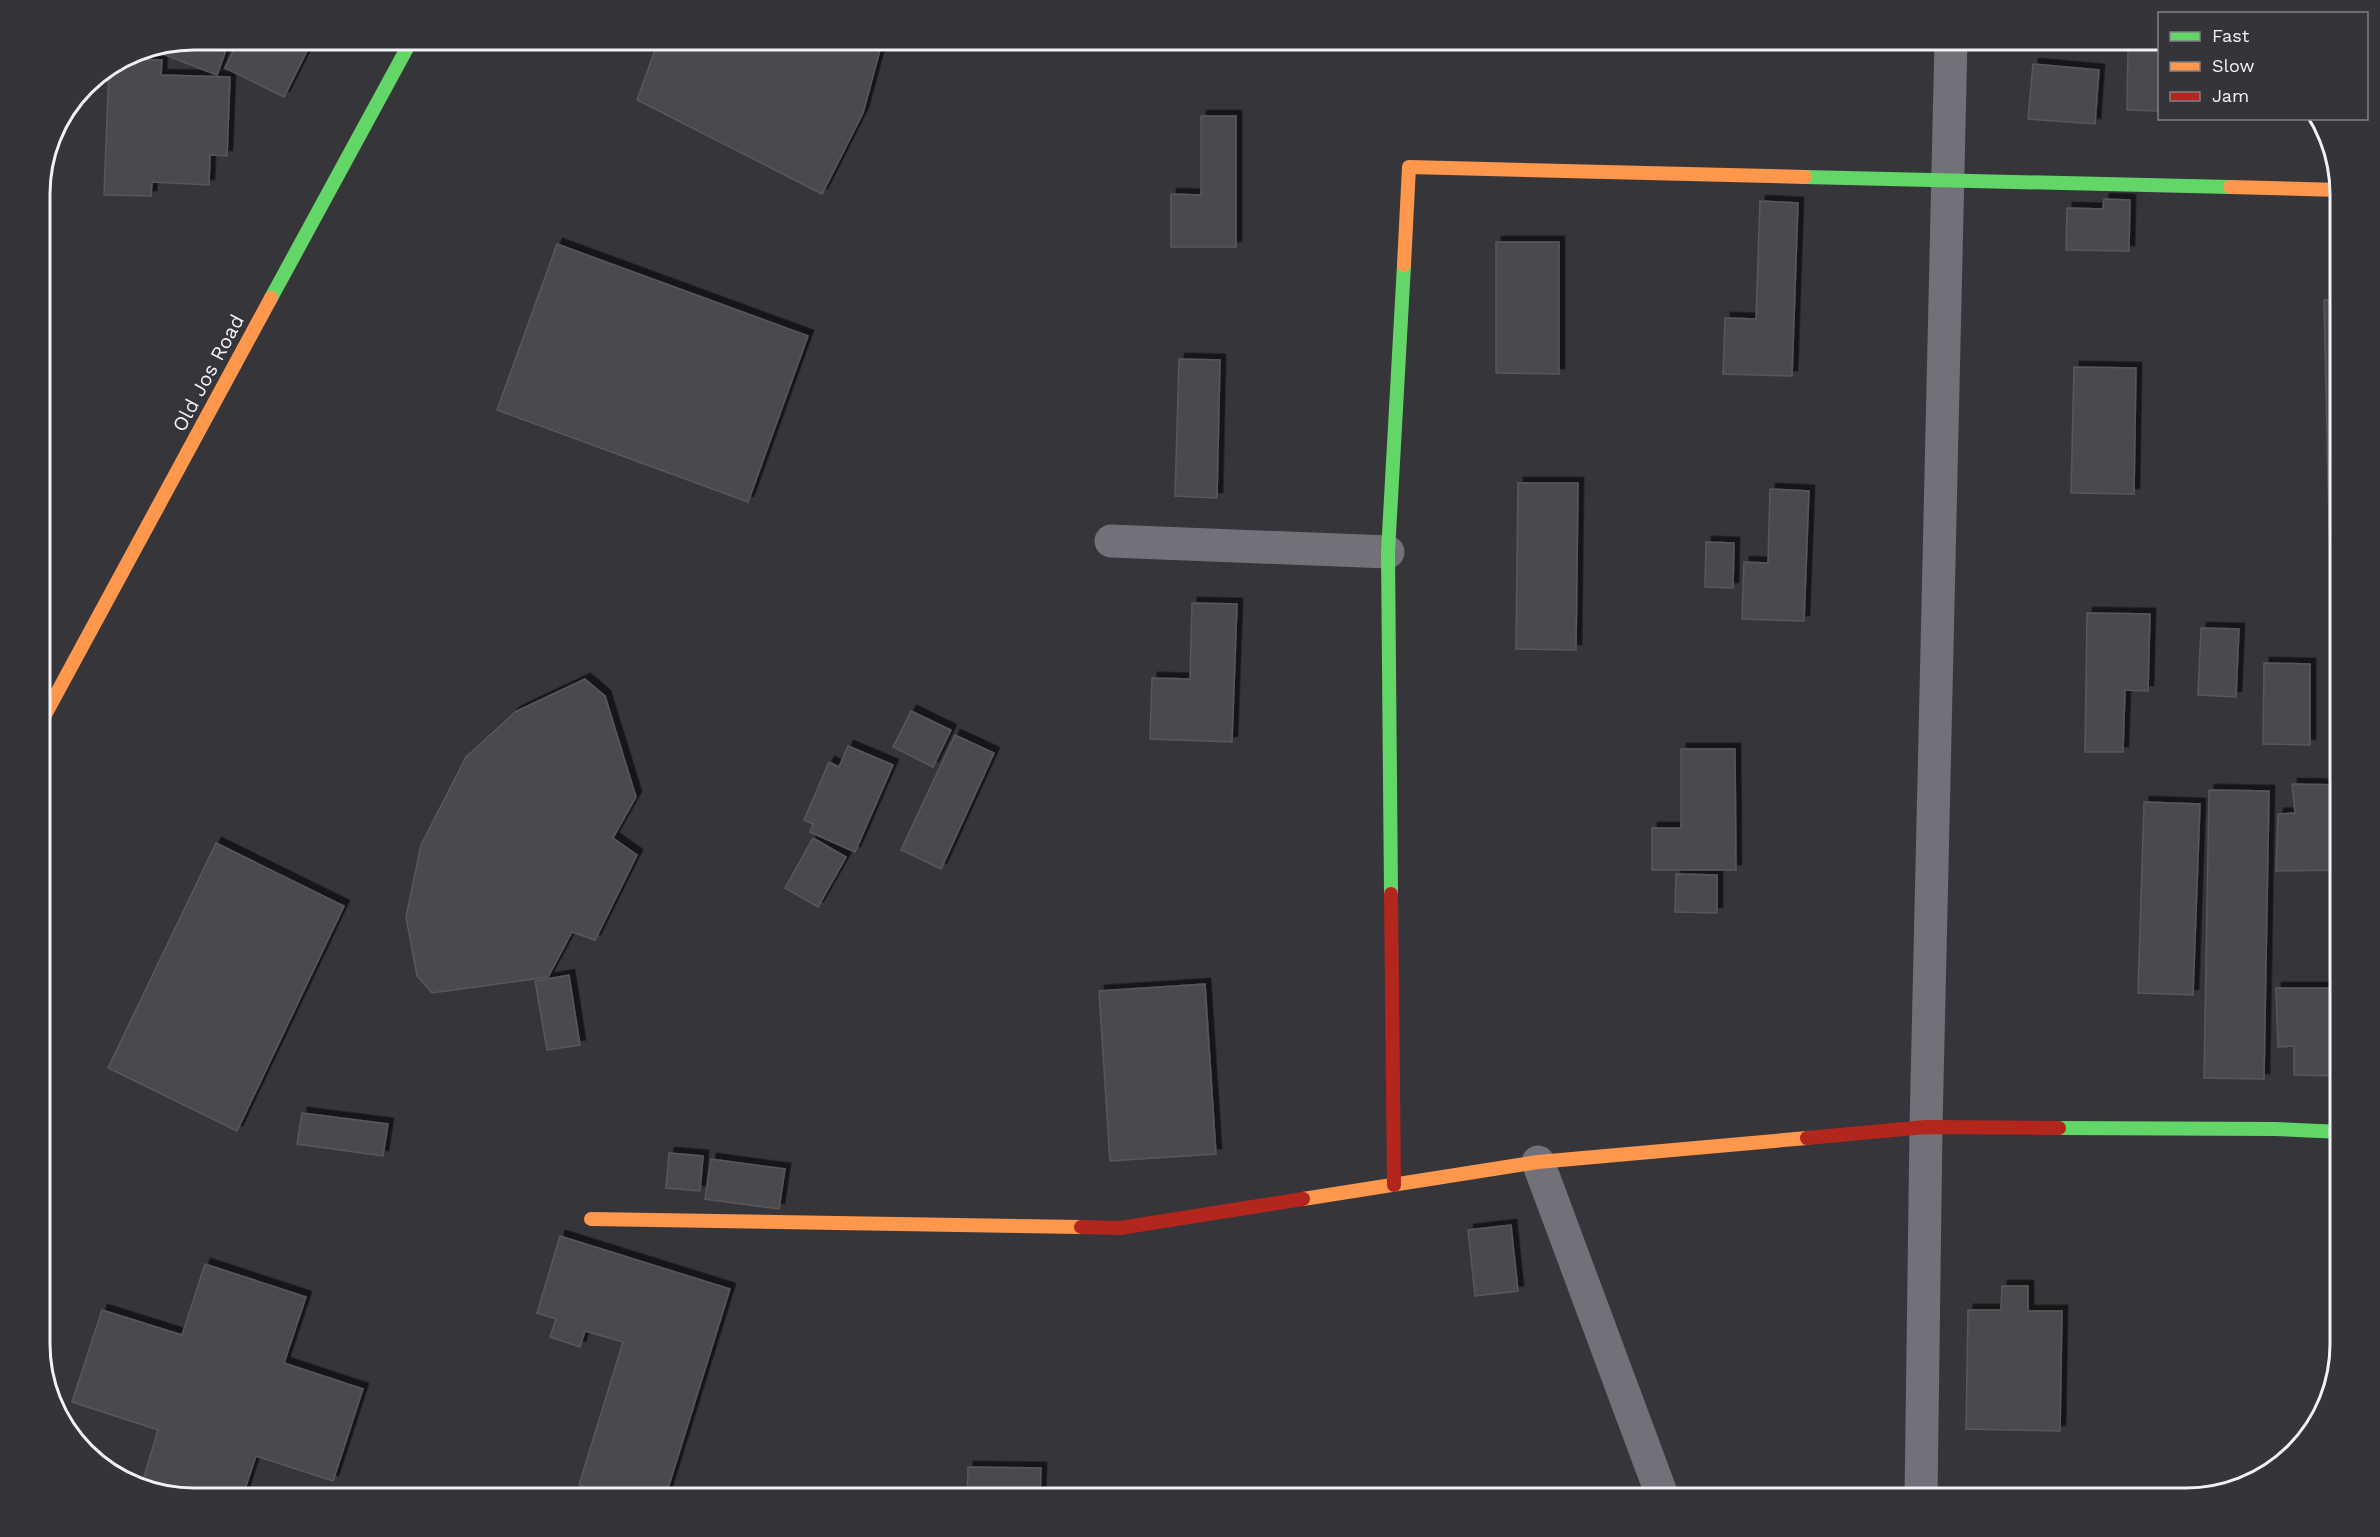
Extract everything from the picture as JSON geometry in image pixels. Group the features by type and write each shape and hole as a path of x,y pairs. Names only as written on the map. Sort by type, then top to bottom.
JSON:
{"street":[{"name":"Old Jos Road","path":"50,706 406,50"},
{"path":"1921,1488 1926,1127 1951,50"},
{"path":"1394,1185 1388,552 1409,166 2331,190"},
{"path":"1111,540 1388,552"},
{"path":"591,1219 1120,1228 1538,1162 1926,1127 2275,1129 2331,1132"},
{"path":"1538,1162 1659,1488"}],"building":[{"path":"226,50 217,75 161,53"},
{"path":"234,50 308,50 284,97 225,68"},
{"path":"655,50 880,50 863,113 822,194 637,100"},
{"path":"2128,50 2158,50 2158,111 2127,110"},
{"path":"140,59 162,60 161,75 230,77 227,156 210,155 209,185 152,182 151,196 104,195 109,77"},
{"path":"2033,64 2099,70 2095,124 2028,119"},
{"path":"1201,116 1236,116 1236,247 1171,247 1171,194 1201,195"},
{"path":"2104,199 2130,200 2129,251 2066,250 2067,208 2103,209"},
{"path":"1760,201 1798,203 1792,376 1723,374 1725,318 1756,319"},
{"path":"1496,242 1559,242 1559,374 1496,373"},
{"path":"557,244 808,336 748,502 497,410"},
{"path":"2324,300 2331,300 2331,613"},
{"path":"1179,359 1220,360 1217,498 1175,496"},
{"path":"2074,367 2136,368 2134,494 2071,493"},
{"path":"1518,483 1578,483 1576,650 1516,649"},
{"path":"1770,489 1809,491 1804,621 1742,619 1744,562 1768,563"},
{"path":"1706,542 1734,543 1733,588 1705,587"},
{"path":"1192,603 1237,604 1232,742 1150,739 1152,678 1190,679"},
{"path":"2087,613 2150,614 2148,691 2125,690 2123,752 2085,752"},
{"path":"2201,628 2239,629 2236,697 2198,695"},
{"path":"2264,663 2310,664 2310,745 2263,744"},
{"path":"585,679 605,696 636,797 613,838 637,855 595,940 572,932 548,977 432,993 417,976 406,917 421,845 466,757 515,712"},
{"path":"911,711 951,730 933,767 893,747"},
{"path":"955,735 994,753 941,869 901,850"},
{"path":"848,746 893,765 855,852 810,832 813,824 804,820 829,762 839,767"},
{"path":"1681,749 1735,749 1736,870 1652,870 1652,828 1681,828"},
{"path":"2292,784 2331,785 2331,870 2276,871 2278,814 2295,813"},
{"path":"2209,790 2269,791 2264,1079 2204,1078"},
{"path":"2144,802 2200,804 2193,995 2138,993"},
{"path":"813,838 846,857 818,907 785,888"},
{"path":"216,843 344,906 237,1131 108,1068"},
{"path":"1676,874 1717,875 1717,913 1675,912"},
{"path":"569,975 580,1045 547,1050 535,981"},
{"path":"1205,984 1216,1154 1110,1161 1099,991"},
{"path":"2276,988 2331,988 2331,1076 2294,1075 2294,1046 2278,1047"},
{"path":"302,1113 388,1124 383,1156 297,1144"},
{"path":"669,1153 703,1156 700,1191 666,1188"},
{"path":"711,1159 785,1169 779,1209 705,1199"},
{"path":"1511,1225 1518,1291 1475,1296 1468,1230"},
{"path":"560,1236 730,1289 668,1488 589,1488 579,1485 623,1342 585,1331 580,1347 550,1337 556,1319 537,1313"},
{"path":"205,1264 306,1297 284,1363 363,1389 333,1481 256,1456 245,1488 193,1488 165,1485 143,1479 158,1430 72,1402 102,1310 182,1335"},
{"path":"2002,1286 2028,1286 2028,1311 2062,1311 2060,1431 1966,1429 1968,1310 2001,1310"},
{"path":"968,1467 1041,1468 1040,1488 967,1488"}],"traffic: fast":[{"path":"271,298 406,50"},
{"path":"1805,177 2230,187"},
{"path":"1391,894 1388,552 1404,265"},
{"path":"2059,1128 2275,1129 2331,1132"}],"traffic: slow":[{"path":"1404,265 1409,167 1805,177"},
{"path":"2230,187 2331,190"},
{"path":"50,706 271,298"},
{"path":"1303,1199 1538,1162 1807,1138"},
{"path":"591,1219 1081,1227"}],"traffic: jam":[{"path":"1391,894 1394,1185"},
{"path":"1807,1138 1926,1127 2059,1128"},
{"path":"1081,1227 1120,1228 1303,1199"}]}
